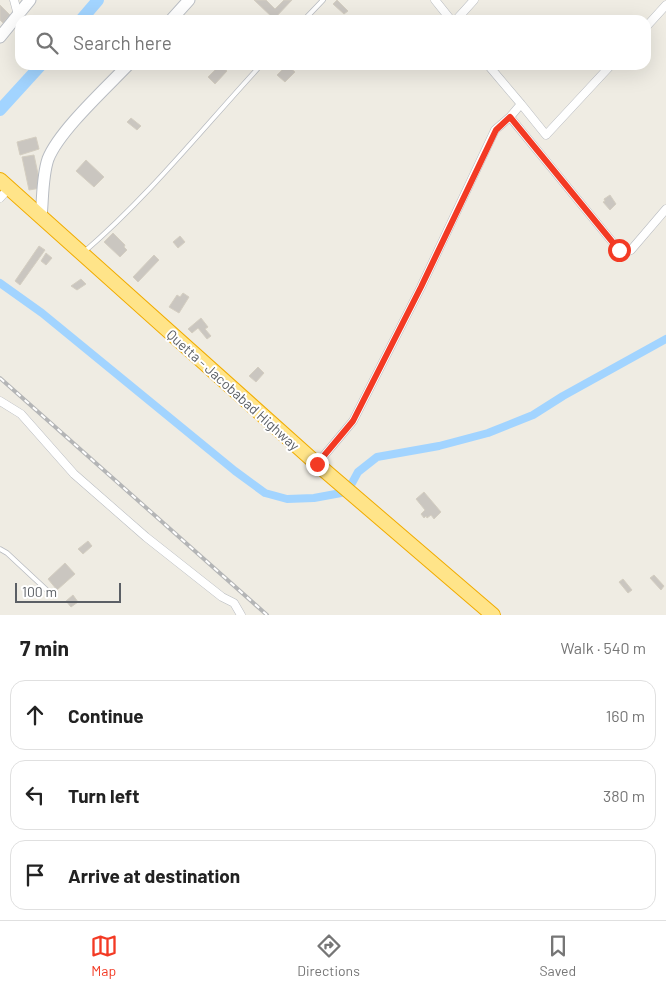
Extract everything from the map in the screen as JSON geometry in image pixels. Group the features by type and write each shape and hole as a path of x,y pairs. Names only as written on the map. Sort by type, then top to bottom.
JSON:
{"highway":[{"name":"Quetta - Jacobabad Highway","path":"3,189 41,217 343,487 493,615"}],"street":[{"path":"14,0 18,15"},
{"path":"18,15 30,0"},
{"path":"176,15 189,0"},
{"path":"435,0 448,15"},
{"path":"460,15 474,0"},
{"path":"651,22 666,5"},
{"path":"0,37 15,19"},
{"path":"41,217 46,171 48,160 53,150 67,131 123,70"},
{"path":"492,70 546,135 606,70"},
{"path":"317,464 353,421 421,287 496,130 521,104"},
{"path":"510,117 619,250 626,252 631,250 666,209"},
{"path":"0,401 21,414 74,474 146,537 222,597 234,603 241,615"}],"lane":[{"path":"308,15 322,0"},
{"path":"82,253 107,232 159,180 257,70"},
{"path":"0,548 51,594"}],"building":[{"path":"254,0 266,0 275,9 284,0 292,0 278,15 270,15"},
{"path":"337,0 348,11 344,14 333,4"},
{"path":"0,5 10,15 3,23 0,20"},
{"path":"215,70 227,71 215,84 208,77"},
{"path":"282,70 293,70 295,72 285,82 277,75"},
{"path":"131,118 141,126 137,130 127,122"},
{"path":"36,137 39,149 20,155 17,142"},
{"path":"34,155 41,188 29,190 22,157"},
{"path":"86,160 104,177 94,187 76,171"},
{"path":"610,195 616,204 610,210 603,202"},
{"path":"113,233 125,245 124,247 127,250 120,257 104,242"},
{"path":"180,236 185,242 178,248 173,242"},
{"path":"39,246 45,250 20,285 15,281"},
{"path":"46,253 52,258 46,265 41,261"},
{"path":"154,255 159,260 138,282 133,277"},
{"path":"81,279 86,284 77,290 71,286"},
{"path":"183,293 189,297 179,313 169,307 177,295 180,297"},
{"path":"201,318 208,327 205,329 211,336 207,339 198,328 192,333 188,329"},
{"path":"258,367 264,373 256,382 249,376"},
{"path":"424,492 441,512 434,519 431,515 424,518 421,514 425,510 416,499"},
{"path":"88,541 92,546 83,554 78,549"},
{"path":"65,563 75,574 57,590 48,579"},
{"path":"654,575 664,586 661,590 650,578"},
{"path":"623,579 632,590 628,593 619,582"},
{"path":"73,595 78,602 71,607 66,601"}],"waterway":[{"path":"85,15 98,0"},
{"path":"0,110 36,70"},
{"path":"0,283 42,313 235,471 265,493 287,499 314,498 341,493 352,483 358,472 377,457 439,446 488,433 533,415 563,396 666,339"}],"railway":[{"path":"0,378 267,615"}],"route":[{"path":"317,464 353,421 421,287 496,130 510,117 619,250"}]}
